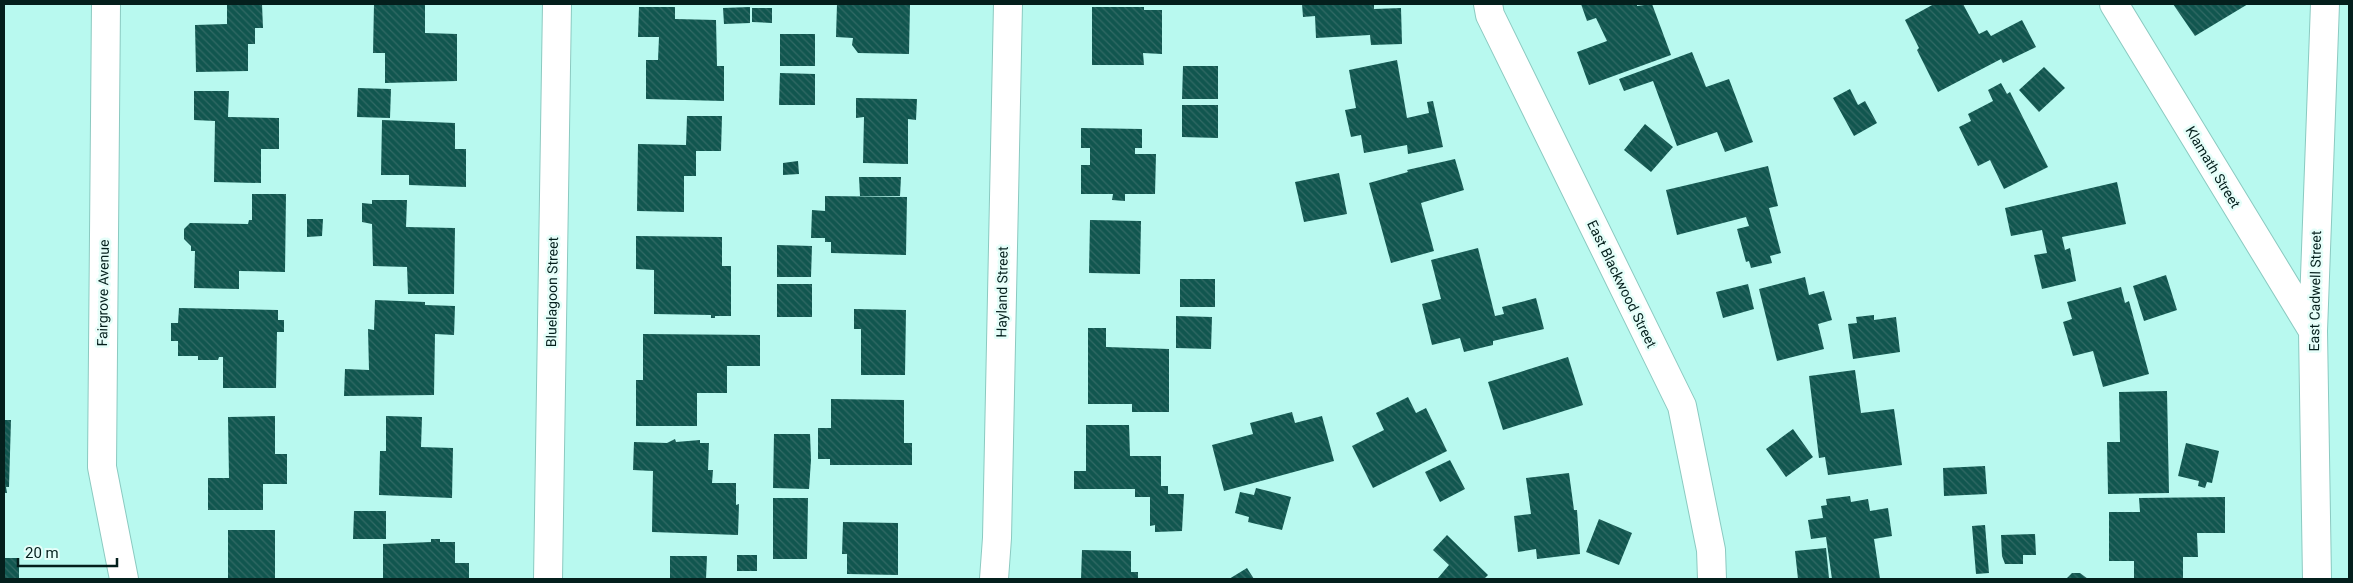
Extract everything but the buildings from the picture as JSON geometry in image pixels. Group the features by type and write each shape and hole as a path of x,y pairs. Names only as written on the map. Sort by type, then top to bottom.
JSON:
{"street":[{"name":"Fairgrove Avenue","path":"106,4 102,467 124,579"},
{"name":"Bluelagoon Street","path":"548,579 557,4"},
{"name":"Hayland Street","path":"994,579 997,518 1008,4"},
{"name":"East Blackwood Street","path":"1488,4 1490,16 1682,406 1711,550 1712,579"},
{"name":"Klamath Street","path":"2114,4 2313,331"},
{"name":"East Cadwell Street","path":"2317,579 2313,331 2325,4"}]}
